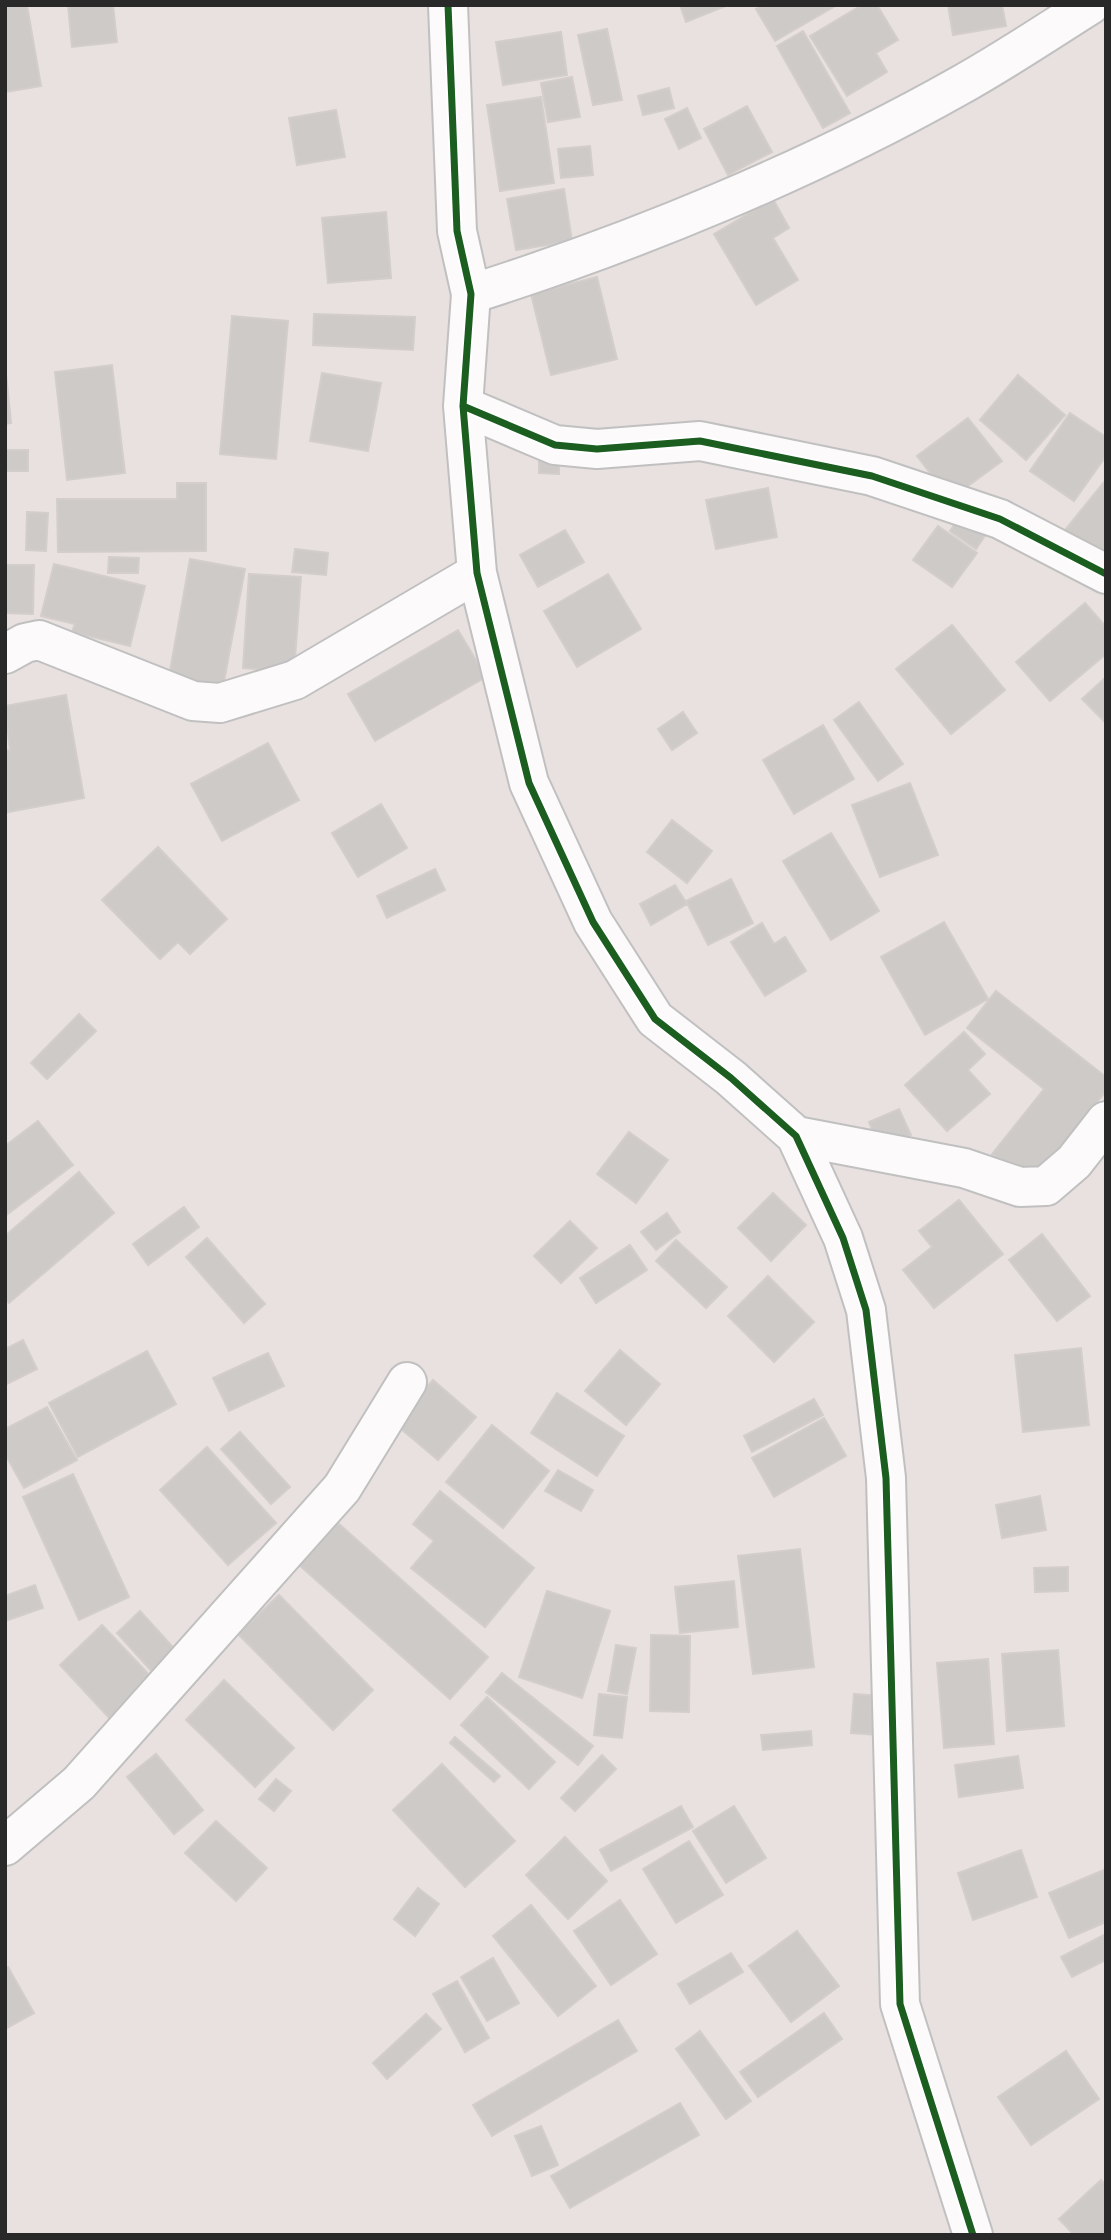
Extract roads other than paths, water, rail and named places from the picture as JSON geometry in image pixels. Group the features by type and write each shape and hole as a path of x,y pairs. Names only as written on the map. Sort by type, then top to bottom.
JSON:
{"street":[{"path":"448,5 457,231 471,294 463,406 477,573 528,783 593,922 655,1019 731,1078 796,1136 843,1238 866,1310 886,1478 900,2004 973,2235"},
{"path":"471,294 554,268 835,150 960,86 1090,5"},
{"path":"463,406 555,445 597,449 699,441 872,476 1000,519 1106,574"},
{"path":"5,654 25,643 39,640 193,701 220,702 295,680 477,573"},
{"path":"796,1136 964,1168 1020,1187 1046,1185 1074,1162 1106,1121"},
{"path":"5,1846 79,1783 342,1488 407,1382"}]}
